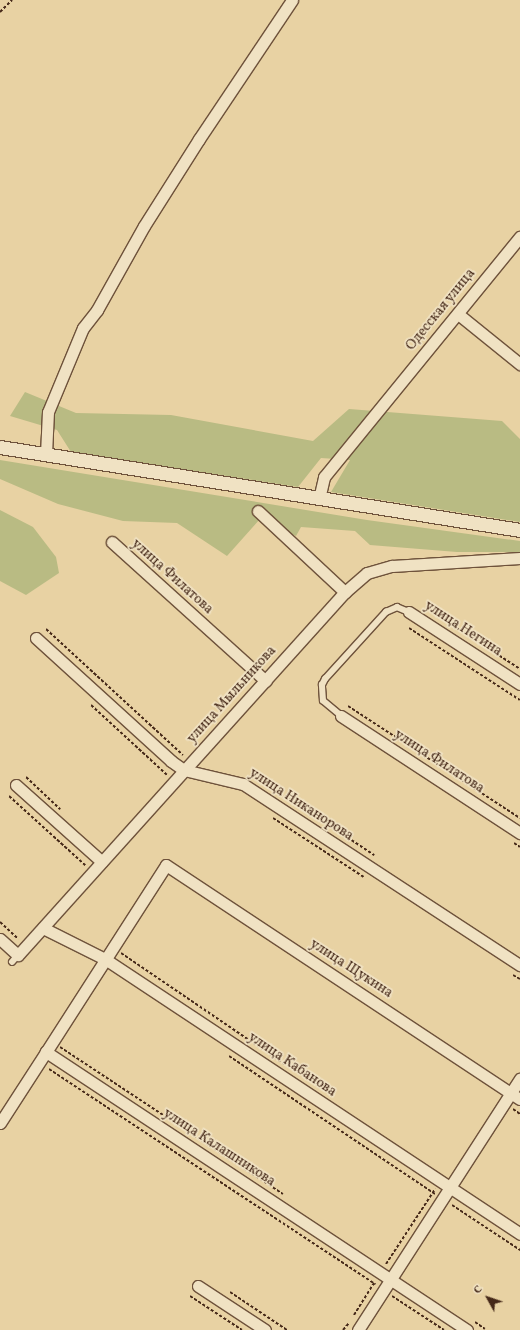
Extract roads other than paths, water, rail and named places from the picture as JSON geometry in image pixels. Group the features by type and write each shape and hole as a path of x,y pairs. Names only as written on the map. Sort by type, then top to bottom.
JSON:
{"street":[{"path":"46,454 48,412 83,328 97,310 144,226 199,139 292,0"},
{"name":"Одесская улица","path":"319,499 324,477 386,403 520,237"},
{"path":"458,314 520,364"},
{"path":"0,447 520,530"},
{"path":"258,511 345,592"},
{"name":"улица Филатова","path":"112,542 266,681"},
{"name":"улица Мыльникова","path":"0,938 15,959 345,592 367,573 381,568 520,558"},
{"name":"улица Негина","path":"409,612 520,684"},
{"name":"улица Никанорова","path":"36,638 171,761 243,784 520,965"},
{"name":"улица Филатова","path":"341,716 520,833"},
{"path":"16,785 102,862"},
{"name":"улица Щукина","path":"105,959 166,865 516,1096"},
{"name":"улица Кабанова","path":"43,928 105,959 520,1234"},
{"path":"0,1123 105,959"},
{"name":"улица Калашникова","path":"46,1052 467,1330"},
{"path":"358,1330 442,1199 445,1184 516,1096 520,1079"},
{"path":"198,1286 265,1330"}],"lane":[{"path":"341,716 323,701 322,685 325,679 386,612 397,607 409,612"}]}
